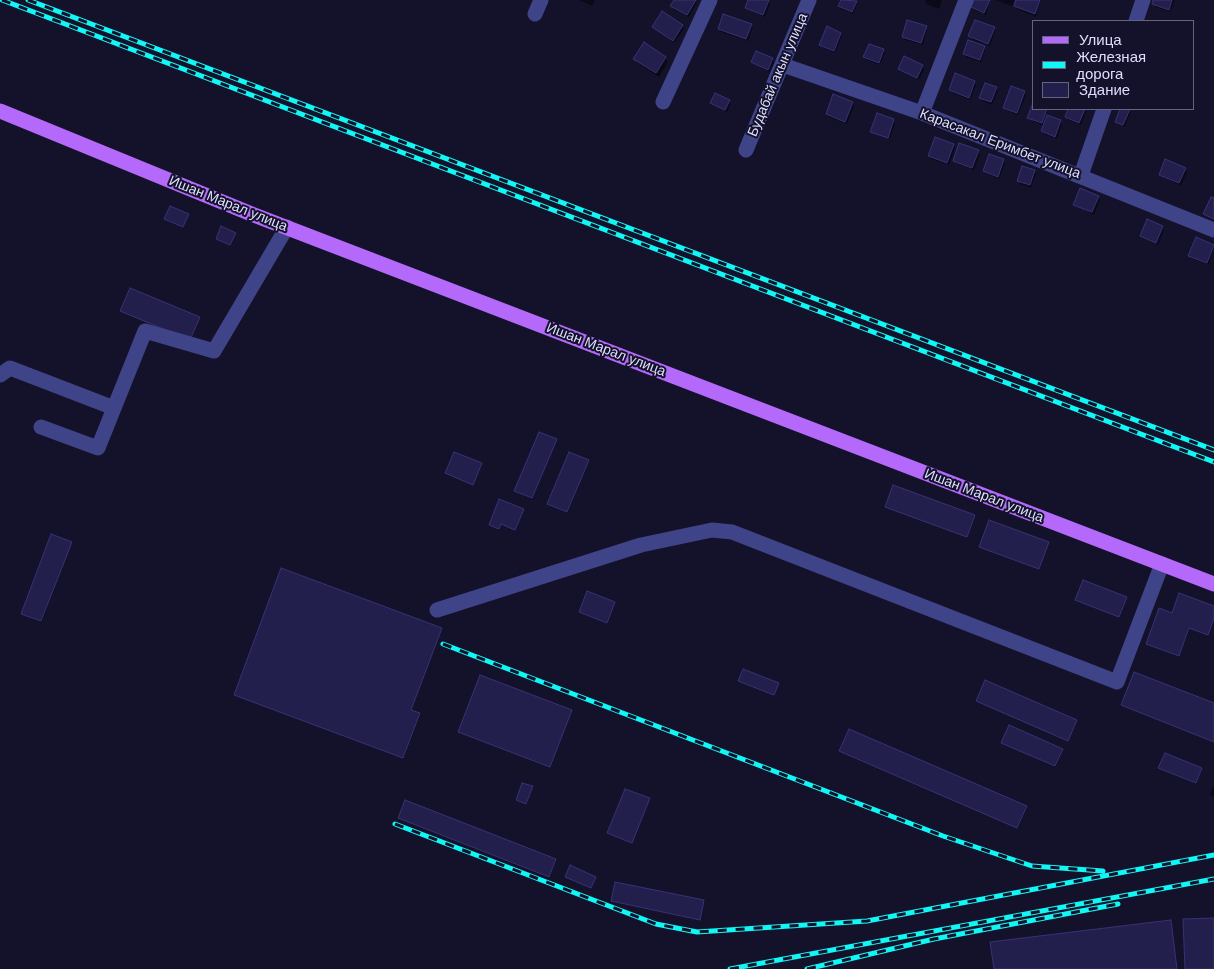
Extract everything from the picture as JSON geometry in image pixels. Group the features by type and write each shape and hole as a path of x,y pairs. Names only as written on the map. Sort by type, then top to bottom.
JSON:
{"main road":[{"name":"Ишан Марал улица","path":"0,111 287,227 1214,584"}],"street":[{"path":"535,14 541,0"},
{"path":"662,102 710,0"},
{"name":"Будабай акын улица","path":"746,150 809,0"},
{"path":"922,113 966,0"},
{"path":"1136,20 1143,0"},
{"name":"Карасакал Еримбет улица","path":"783,65 922,113 1081,175 1214,230"},
{"path":"1081,175 1104,110"},
{"path":"41,427 98,448 145,331 214,352 287,227"},
{"path":"0,375 10,368 114,408"},
{"path":"437,610 641,545 712,530 732,532 1117,682 1162,564"}],"building":[{"path":"674,0 696,0 687,15 670,6"},
{"path":"748,0 769,0 763,15 745,8"},
{"path":"841,0 857,1 852,12 838,6"},
{"path":"974,0 990,0 984,13 971,7"},
{"path":"1016,0 1040,0 1035,14 1014,6"},
{"path":"1153,0 1172,0 1169,10 1152,4"},
{"path":"662,11 683,25 673,41 652,27"},
{"path":"723,14 752,24 746,39 718,29"},
{"path":"907,20 927,26 921,43 902,37"},
{"path":"975,20 995,27 988,44 968,36"},
{"path":"827,26 841,33 834,51 819,45"},
{"path":"968,40 985,46 980,60 963,54"},
{"path":"644,42 666,57 656,73 633,59"},
{"path":"869,44 884,49 879,63 863,57"},
{"path":"756,51 773,58 768,70 751,62"},
{"path":"904,56 923,65 917,78 898,69"},
{"path":"955,73 975,81 969,98 949,90"},
{"path":"985,83 997,87 991,102 979,98"},
{"path":"1011,86 1025,91 1017,113 1003,108"},
{"path":"715,93 730,100 725,110 710,103"},
{"path":"833,94 853,102 845,122 826,114"},
{"path":"1032,106 1032,110 1047,110 1042,123 1027,118"},
{"path":"1068,110 1085,110 1079,123 1065,117"},
{"path":"1120,110 1130,110 1123,125 1115,122"},
{"path":"877,113 894,119 888,138 870,132"},
{"path":"1047,115 1061,120 1055,137 1041,131"},
{"path":"935,137 954,144 947,163 928,156"},
{"path":"959,143 979,150 972,168 953,161"},
{"path":"989,154 1004,159 998,177 983,171"},
{"path":"1165,159 1186,168 1179,183 1159,175"},
{"path":"1022,166 1035,170 1030,185 1017,181"},
{"path":"1080,188 1099,196 1092,212 1073,205"},
{"path":"1211,197 1214,198 1214,219 1203,214"},
{"path":"170,206 189,214 183,227 164,219"},
{"path":"1147,219 1163,226 1156,243 1140,236"},
{"path":"221,226 236,233 230,245 216,239"},
{"path":"1196,237 1214,245 1207,263 1188,256"},
{"path":"130,288 200,317 190,340 120,311"},
{"path":"539,432 557,439 532,498 514,491"},
{"path":"454,452 482,463 473,485 445,473"},
{"path":"569,452 589,460 567,512 547,504"},
{"path":"893,485 975,515 967,537 885,507"},
{"path":"499,499 524,509 515,530 501,524 499,529 489,525"},
{"path":"989,520 1049,542 1039,569 979,547"},
{"path":"51,534 72,542 41,621 21,614"},
{"path":"281,568 442,628 411,710 420,713 403,758 234,695"},
{"path":"1083,580 1127,597 1119,617 1075,600"},
{"path":"587,591 615,602 607,623 579,612"},
{"path":"1179,593 1214,606 1214,618 1208,635 1189,628 1179,656 1146,644 1159,608 1172,613"},
{"path":"743,669 779,683 774,695 738,681"},
{"path":"1134,672 1214,703 1214,742 1121,705"},
{"path":"480,675 572,710 550,767 458,732"},
{"path":"985,680 1077,720 1068,741 976,701"},
{"path":"1009,725 1063,749 1055,766 1001,743"},
{"path":"849,729 1027,806 1017,828 839,751"},
{"path":"1165,753 1202,768 1196,783 1158,768"},
{"path":"522,783 533,786 526,804 516,800"},
{"path":"625,789 650,798 632,843 607,833"},
{"path":"405,800 556,859 549,877 398,818"},
{"path":"570,865 596,877 591,888 565,877"},
{"path":"615,882 704,900 700,920 611,901"},
{"path":"1214,918 1214,969 1185,969 1183,919"},
{"path":"1171,920 1177,969 994,969 990,942"}],"railway":[{"path":"2,0 1214,462"},
{"path":"28,0 1214,450"},
{"path":"443,644 943,836 1032,866 1103,871"},
{"path":"395,824 656,924 697,932 867,921 1214,855"},
{"path":"730,969 1214,879"},
{"path":"807,969 934,939 1118,904"}]}
